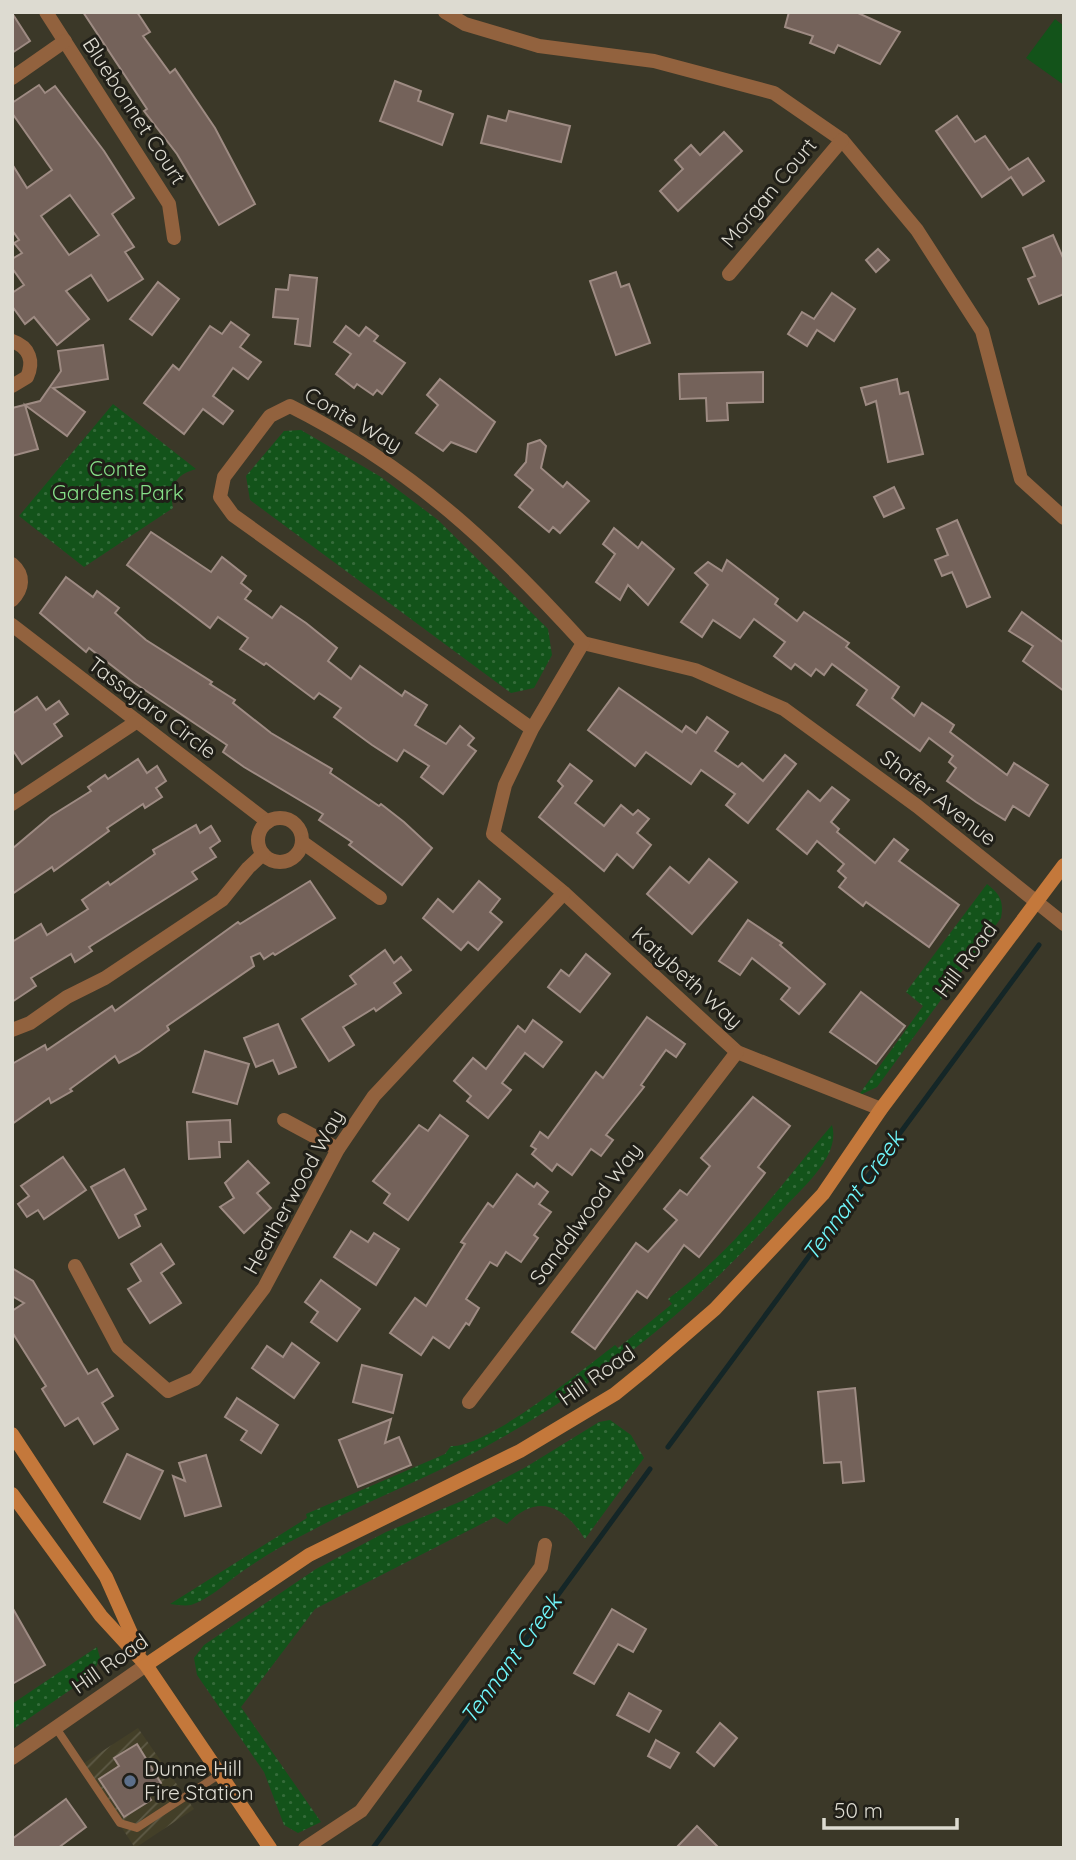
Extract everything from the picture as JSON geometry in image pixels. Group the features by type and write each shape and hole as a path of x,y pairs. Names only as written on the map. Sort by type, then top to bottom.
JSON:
{"main road":[{"name":"Hill Road","path":"146,1665 309,1555 451,1487 615,1394 715,1309 823,1194 881,1109 1064,865"},
{"path":"12,1434 106,1577 146,1665"},
{"path":"12,1494 101,1616 146,1665 270,1848"}],"street":[{"name":"Bluebonnet Court","path":"46,12 169,204 174,238"},
{"path":"445,12 465,24 538,46 654,61 774,93 842,140 918,230 982,331 1021,479 1064,518"},
{"path":"12,78 65,41"},
{"name":"Morgan Court","path":"729,274 842,140"},
{"path":"12,341 25,348 31,362 27,377 12,386"},
{"name":"Conte Way","path":"532,729 233,515 220,497 224,477 270,416 290,406 368,449 449,508 531,586 583,643"},
{"path":"12,564 21,575 22,584 12,600"},
{"name":"Tassajara Circle","path":"12,625 268,822"},
{"path":"532,729 583,643"},
{"name":"Shafer Avenue","path":"583,643 695,670 784,709 917,806 1064,924"},
{"path":"12,804 136,722"},
{"name":"Katybeth Way","path":"532,729 505,785 493,834 564,893 737,1052 881,1109"},
{"path":"286,819 293,822 302,834 302,842 296,856 287,862 271,860 259,848 259,833 268,822 286,819"},
{"path":"302,842 380,898"},
{"path":"12,1030 30,1023 66,997 105,978 222,900 248,867 263,854"},
{"name":"Heatherwood Way","path":"75,1266 118,1348 168,1391 195,1379 264,1288 338,1149 374,1096 564,893"},
{"name":"Sandalwood Way","path":"469,1402 737,1052"},
{"path":"284,1120 338,1149"},
{"path":"305,1848 362,1811 541,1567 545,1545"},
{"name":"Hill Road","path":"12,1758 146,1665"}],"lane":[{"path":"56,1728 120,1823 127,1827 137,1828 220,1774"}],"shaded area":[{"path":"138,1728 194,1809 135,1848 81,1765"}],"green space":[{"path":"1055,19 1064,26 1064,85 1026,58"},
{"name":"Conte Gardens Park","path":"113,404 196,469 175,482 172,493 173,508 84,567 19,516"},
{"path":"301,430 381,477 438,520 548,629 552,655 534,688 511,693 250,500 246,476 284,431"},
{"path":"987,884 1000,898 1001,918 877,1087 858,1096 923,1006 906,992"},
{"path":"832,1125 833,1137 826,1159 801,1191 711,1283 673,1317 591,1381 502,1437 456,1462 287,1544 204,1599 191,1605 170,1604 307,1518 306,1514 445,1454 451,1446 488,1434 536,1404 615,1345 618,1348 672,1304 668,1299 737,1238"},
{"path":"610,1420 631,1435 644,1458 585,1539 559,1511 540,1506 529,1508 507,1524 495,1517 315,1609 241,1707 321,1822 298,1833 284,1825 264,1772 197,1675 194,1658 204,1645 316,1569 386,1532 462,1501 526,1467 599,1422"},
{"path":"97,1647 100,1658 92,1675 12,1730 12,1704"}],"building":[{"path":"83,12 137,12 150,32 143,36 170,73 175,69 215,128 255,204 219,225 177,154 144,111 147,109"},
{"path":"789,12 856,12 900,32 880,64 838,45 834,53 810,43 813,36 785,27"},
{"path":"12,13 30,41 12,53"},
{"path":"395,81 421,91 418,101 453,114 442,145 380,121"},
{"path":"39,85 45,93 55,86 104,151 134,198 112,214 134,247 125,252 143,279 108,301 91,275 66,291 89,319 57,345 34,317 25,324 12,306 12,293 24,285 12,268 12,259 22,253 14,243 19,240 12,230 12,164 27,188 52,170 12,113 12,103","holes":["70,195 99,235 69,255 41,216"]},
{"path":"509,111 570,126 561,162 481,143 488,116 506,121"},
{"path":"957,116 975,142 985,136 1009,170 1028,158 1044,181 1023,195 1011,177 982,197 936,131"},
{"path":"724,132 742,151 678,211 660,191 683,169 675,160 691,145 700,155"},
{"path":"1053,235 1064,260 1064,294 1039,304 1028,279 1035,276 1023,248"},
{"path":"878,249 889,260 876,272 866,260"},
{"path":"616,272 621,287 629,284 650,343 616,355 590,281"},
{"path":"290,275 317,278 310,346 295,344 298,319 273,317 276,289 288,290"},
{"path":"158,282 179,299 152,335 130,319"},
{"path":"832,293 855,309 834,341 817,330 807,346 788,334 802,312 814,319"},
{"path":"231,322 249,335 240,347 261,362 248,379 233,368 213,396 233,411 223,424 203,409 184,434 144,403 173,365 179,370 210,326 222,334"},
{"path":"346,326 359,336 366,327 378,336 374,341 405,363 382,394 377,390 373,395 357,384 354,388 336,374 351,354 334,342"},
{"path":"103,345 108,379 53,388 85,412 67,436 25,405 38,449 12,456 12,408 40,401 61,371 58,351"},
{"path":"763,372 763,402 727,403 728,420 707,421 706,398 680,399 679,374"},
{"path":"440,379 495,422 476,452 451,442 443,451 416,433 438,405 427,395"},
{"path":"897,379 900,394 908,392 923,454 888,462 876,401 866,405 861,388"},
{"path":"540,440 546,446 541,468 563,487 567,482 589,501 560,533 553,527 549,532 519,507 533,490 515,475 526,462 528,444"},
{"path":"894,487 904,508 884,517 874,497"},
{"path":"957,520 990,597 967,607 952,572 942,576 935,560 948,555 937,529"},
{"path":"614,528 638,548 642,542 674,569 648,605 628,585 620,600 596,582 615,554 603,544"},
{"path":"151,532 211,572 222,557 246,576 241,583 251,591 245,599 272,618 281,606 306,623 337,648 328,661 351,679 360,666 402,696 405,691 427,705 415,725 446,744 460,726 474,738 468,745 476,751 443,794 421,777 429,766 404,750 397,761 372,745 334,717 341,708 319,693 314,699 266,663 264,665 240,649 248,638 218,617 210,628 127,565"},
{"path":"727,560 778,599 775,604 797,621 804,612 849,643 846,647 899,687 892,698 914,716 922,703 954,725 950,732 1007,775 1014,763 1048,785 1029,816 1013,806 1005,820 976,802 947,781 956,768 949,762 953,756 929,738 920,751 857,705 867,690 832,664 824,675 816,669 811,676 795,664 791,669 774,656 785,642 754,619 740,638 713,620 702,637 681,622 708,585 695,573 708,562 722,571"},
{"path":"66,577 93,597 97,591 119,608 115,613 146,640 212,682 210,684 235,700 233,703 271,733 332,769 330,773 379,806 381,804 404,822 432,848 402,885 349,845 352,842 319,820 323,814 244,767 223,752 227,745 133,682 89,648 86,652 40,613"},
{"path":"1022,612 1064,643 1064,691 1023,661 1033,646 1009,631"},
{"path":"619,688 682,732 686,726 696,733 707,717 728,732 715,751 738,767 742,763 763,781 785,755 796,764 748,823 726,805 735,794 701,770 691,784 646,752 635,766 588,730"},
{"path":"37,697 46,710 59,701 68,714 54,724 62,736 22,764 12,749 12,714"},
{"path":"138,759 147,773 157,766 166,781 156,788 162,797 145,808 143,804 107,828 109,831 54,871 52,867 12,894 12,849 51,816 91,791 88,787 105,775 108,779"},
{"path":"570,764 592,781 575,803 604,826 621,805 633,815 638,810 649,819 637,833 651,845 633,868 617,854 604,871 539,817 563,786 558,781"},
{"path":"832,787 849,800 831,822 839,829 837,832 875,863 894,839 908,850 899,861 959,905 929,947 866,902 863,906 839,887 846,878 838,871 844,864 817,841 807,854 777,829 808,791 820,801"},
{"path":"196,825 200,833 211,826 220,841 210,848 216,857 192,872 197,879 89,947 92,951 75,962 71,954 31,978 36,986 12,1002 12,942 41,924 47,935 88,909 82,900 108,882 110,885 155,854 153,850"},
{"path":"709,859 737,882 692,934 647,894 670,867 689,883"},
{"path":"310,881 335,918 275,955 273,953 264,959 260,953 251,957 254,966 167,1026 169,1030 139,1052 119,1063 115,1056 70,1089 72,1091 51,1103 49,1098 12,1124 12,1064 45,1045 47,1050 112,1006 115,1011 238,922 240,924"},
{"path":"479,881 500,899 490,912 502,922 478,950 468,942 461,950 423,918 438,899 453,912"},
{"path":"748,920 782,943 780,945 825,984 799,1014 781,999 790,988 752,958 740,975 719,961"},
{"path":"385,950 394,963 401,957 411,970 394,983 401,993 376,1011 374,1008 343,1027 354,1045 329,1061 302,1019 356,984 350,976"},
{"path":"586,954 610,974 580,1012 548,987 561,970 569,976"},
{"path":"861,992 905,1026 876,1064 830,1032"},
{"path":"647,1017 685,1044 676,1057 666,1050 641,1085 644,1087 606,1135 613,1140 601,1156 591,1149 572,1175 557,1164 552,1171 532,1154 536,1149 531,1146 540,1132 548,1138 596,1072 603,1078"},
{"path":"533,1020 562,1042 543,1067 525,1053 502,1083 511,1090 488,1118 467,1101 471,1096 454,1081 473,1058 486,1069 518,1026 525,1032"},
{"path":"278,1024 296,1067 279,1074 273,1060 256,1067 244,1038"},
{"path":"205,1051 249,1064 237,1104 193,1092"},
{"path":"753,1097 790,1126 758,1167 765,1173 699,1257 684,1245 647,1298 637,1291 595,1349 572,1332 636,1243 648,1252 677,1220 664,1209 680,1190 687,1195 710,1166 701,1158"},
{"path":"440,1115 468,1136 408,1220 384,1203 390,1194 373,1181 419,1125 428,1131"},
{"path":"230,1120 231,1142 219,1142 220,1157 189,1159 187,1122"},
{"path":"63,1157 86,1190 44,1219 38,1210 27,1217 18,1204 29,1196 21,1186"},
{"path":"248,1161 269,1183 257,1193 271,1208 244,1233 220,1207 234,1198 225,1183"},
{"path":"124,1169 146,1209 135,1215 140,1226 119,1238 91,1187"},
{"path":"517,1174 534,1187 537,1183 548,1192 539,1204 551,1212 534,1235 538,1238 521,1262 506,1252 497,1266 490,1262 466,1299 479,1308 469,1325 466,1323 449,1348 433,1337 421,1355 390,1333 415,1298 426,1306 465,1244 461,1242 488,1203 493,1207"},
{"path":"351,1231 368,1242 374,1233 399,1249 376,1285 334,1257"},
{"path":"161,1244 174,1264 161,1273 181,1303 150,1323 128,1289 141,1281 131,1264"},
{"path":"12,1268 33,1281 88,1374 97,1369 113,1396 102,1403 118,1429 94,1444 78,1418 65,1426 42,1389 46,1386 12,1332 12,1311 24,1303 12,1296"},
{"path":"321,1280 360,1309 337,1341 311,1322 318,1312 305,1302"},
{"path":"292,1343 319,1363 294,1398 252,1368 267,1346 283,1357"},
{"path":"362,1365 402,1375 393,1413 353,1402"},
{"path":"855,1388 864,1481 843,1483 841,1462 824,1463 818,1392"},
{"path":"237,1398 278,1425 261,1453 241,1440 247,1431 225,1417"},
{"path":"391,1419 385,1443 399,1437 411,1465 358,1487 339,1440"},
{"path":"127,1454 163,1471 140,1519 104,1502"},
{"path":"206,1455 221,1506 185,1516 173,1476 185,1481 179,1463"},
{"path":"12,1607 45,1665 12,1684"},
{"path":"612,1609 646,1629 633,1652 618,1644 594,1684 574,1673"},
{"path":"629,1693 661,1711 649,1732 617,1715"},
{"path":"720,1723 737,1738 714,1766 697,1752"},
{"path":"656,1740 679,1753 670,1768 648,1756"},
{"name":"Dunne Hill Fire Station","path":"137,1744 161,1783 146,1792 151,1800 124,1817 99,1779 119,1766 114,1758"},
{"path":"66,1799 86,1827 58,1848 12,1848 12,1839"},
{"path":"697,1826 719,1848 676,1848"}],"waterway":[{"name":"Tennant Creek","path":"668,1447 1039,945"},
{"name":"Tennant Creek","path":"373,1848 650,1469"}],"place":[{"name":"Dunne Hill Fire Station","path":"130,1781"}]}
